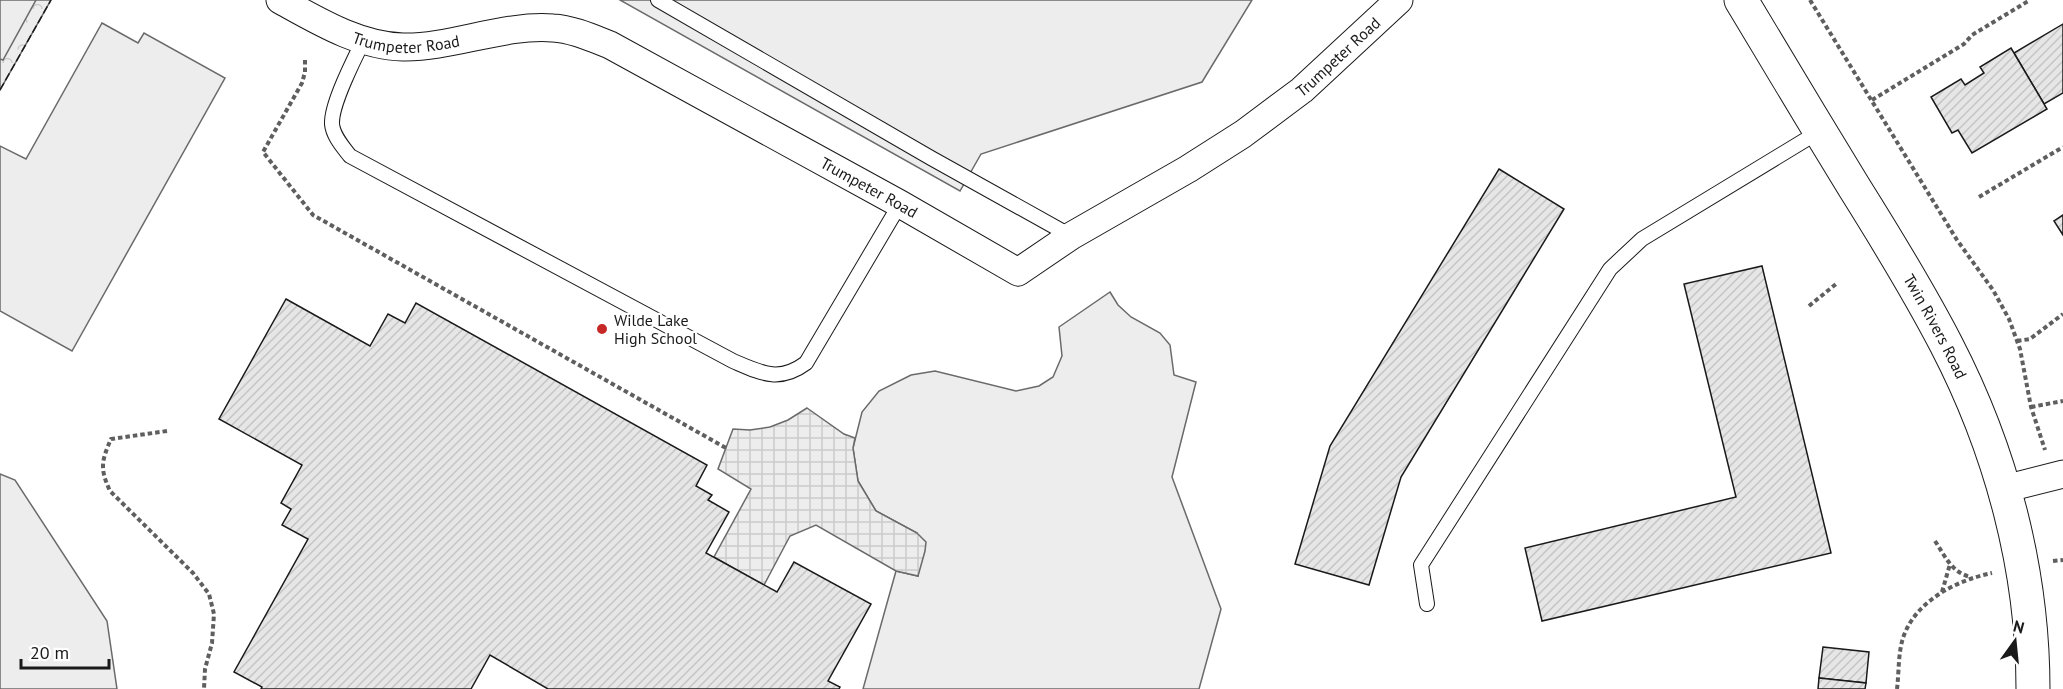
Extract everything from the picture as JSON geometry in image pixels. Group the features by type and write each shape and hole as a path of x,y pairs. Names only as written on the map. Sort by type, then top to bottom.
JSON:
{"street":[{"name":"Trumpeter Road","path":"280,0 363,41 403,47 532,27 556,28 581,34 610,45 900,204 1018,272 1071,236 1188,169 1243,134 1302,90 1389,3"},
{"name":"Twin Rivers Road","path":"1740,0 1916,288 1947,345 1974,403 2004,489 2022,567 2028,607 2033,689"},
{"path":"2004,489 2063,474"}],"lane":[{"path":"658,0 931,159 1071,236"},
{"path":"363,41 335,106 332,124 340,143 350,156 733,361 760,373 781,375 796,371 807,363 900,204"},
{"path":"1427,604 1421,565 1610,269 1642,239 1820,131"}],"path":[{"path":"1810,0 1957,240 1993,290 2009,319 2017,341 2031,407 2063,401"},
{"path":"1872,100 1964,45 1972,35 2030,0"},
{"path":"305,60 302,83 263,152 313,215 726,448"},
{"path":"1979,197 2063,147"},
{"path":"1809,306 1836,284"},
{"path":"2017,341 2030,339 2063,314"},
{"path":"167,431 111,439 102,460 103,476 110,491 193,573 209,594 214,614 212,643 205,669 204,689"},
{"path":"1935,541 1950,564 1961,575 1973,577"},
{"path":"1897,689 1903,639 1912,619 1921,608 1942,593 1973,577 2063,560"},
{"path":"1942,593 1950,564"}],"green space":[{"path":"0,0 51,0 0,90"}],"shaded area":[{"path":"0,0 36,0 3,60 0,59"},
{"path":"620,0 1252,0 1202,82 981,154 960,191"},
{"path":"102,23 138,43 144,33 225,78 72,351 0,311 0,146 26,159"},
{"path":"1110,292 1118,305 1131,317 1160,333 1170,345 1174,375 1196,382 1172,477 1221,609 1199,689 863,689 896,571 918,576 917,533 876,511 858,481 853,448 862,412 879,391 911,375 935,371 1016,391 1039,386 1053,377 1062,356 1059,327"},
{"path":"807,408 844,434 855,438 853,448 858,481 876,511 917,533 926,542 918,576 896,571 816,525 790,536 764,585 714,557 751,489 718,469 733,429 750,430 770,427 788,420"},
{"path":"0,474 15,480 107,621 117,689 0,689"}],"building":[{"path":"2063,24 2063,93 2044,104 2014,53"},
{"path":"2011,48 2047,109 1972,153 1958,130 1952,133 1931,97 1961,79 1965,85 1984,73 1980,67"},
{"path":"1499,169 1564,209 1401,477 1369,585 1295,564 1330,446"},
{"path":"2063,215 2063,235 2054,221"},
{"path":"1762,266 1831,553 1542,621 1525,548 1736,497 1684,284"},
{"path":"286,299 370,346 388,314 405,323 416,303 707,465 696,486 712,495 708,500 729,512 706,553 777,592 794,562 871,604 828,681 840,687 839,689 548,689 490,655 471,689 261,689 262,687 234,672 308,539 282,525 291,509 281,503 302,465 219,419"},
{"path":"1823,647 1869,652 1866,683 1819,678"},
{"path":"1819,678 1866,683 1865,689 1818,689"}],"fence":[{"path":"0,90 51,0"}],"place":[{"name":"Wilde Lake High School","path":"602,329"}]}
